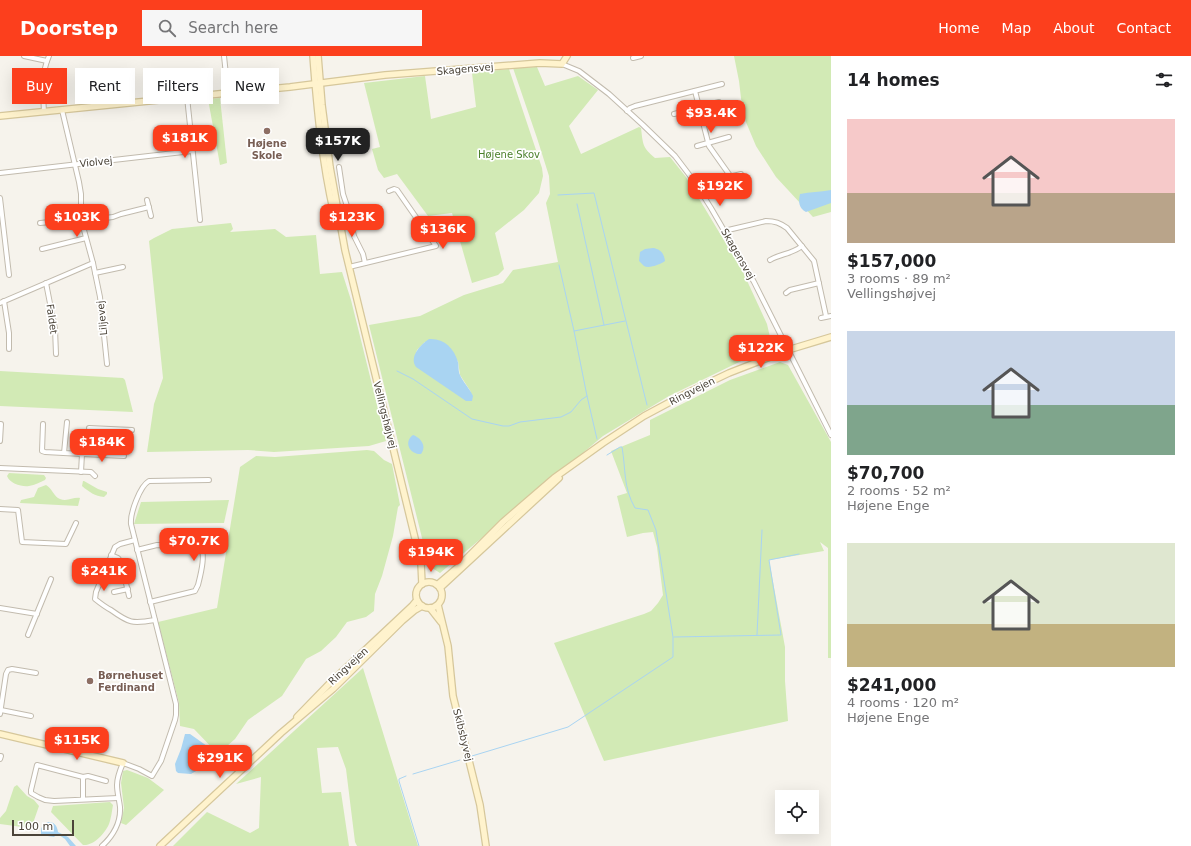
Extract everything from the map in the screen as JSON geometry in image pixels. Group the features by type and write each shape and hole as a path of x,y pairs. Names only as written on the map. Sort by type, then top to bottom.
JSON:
{"street":[{"path":"24,56 47,61"},
{"path":"44,112 43,80 49,56"},
{"path":"224,56 225,68"},
{"name":"Vellingshøjvej","path":"313,56 318,84"},
{"name":"Vellingshøjvej","path":"318,56 318,84 323,158 329,192 341,242 345,250 421,563 422,584"},
{"path":"562,64 567,56"},
{"path":"633,58 641,56"},
{"name":"Skagensvej","path":"279,89 385,75 540,63 562,64 579,71 628,111 672,153 694,181 754,282 831,435"},
{"path":"628,111 630,108 635,106 722,84"},
{"path":"694,90 709,146 731,177"},
{"name":"Skagensvej","path":"0,116 143,102"},
{"path":"674,114 719,102"},
{"path":"188,104 200,220"},
{"name":"Liljevej","path":"62,110 81,194 81,220 93,263 100,297 106,364"},
{"path":"696,146 730,137"},
{"name":"Violvej","path":"0,173 192,151"},
{"path":"339,167 343,194 349,212 354,236 363,254 365,263"},
{"path":"721,180 741,174"},
{"path":"349,267 436,246 397,190 394,189 389,191"},
{"path":"0,198 9,275"},
{"path":"147,200 151,216"},
{"path":"40,223 113,217 149,208"},
{"path":"724,231 762,222 772,221 782,224 814,261 829,316 820,318"},
{"path":"42,249 86,238"},
{"path":"770,260 796,251 802,246"},
{"path":"9,349 9,333 2,302 93,263"},
{"path":"95,273 124,267"},
{"name":"Faldet","path":"46,283 54,329 56,354"},
{"path":"786,293 790,290 819,283"},
{"name":"Ringvejen","path":"438,586 503,522 554,478 632,424 684,394 729,373 788,350 831,337"},
{"path":"64,453 67,422"},
{"path":"0,424 0,441"},
{"path":"43,424 42,450 45,452 124,456"},
{"path":"89,428 132,430"},
{"path":"103,455 104,429"},
{"path":"81,472 82,454"},
{"path":"0,468 90,472 95,476"},
{"path":"0,734 122,763 139,769 152,776 161,761 175,720 176,710 130,518 145,483 149,480 209,480"},
{"path":"0,509 18,510 22,542 66,544 76,523"},
{"path":"135,540 115,547 95,595 96,598 124,620 139,623 155,620"},
{"path":"137,550 157,545 195,546 202,550 203,560 197,589 191,592 150,602"},
{"path":"111,555 120,559 122,562 129,596"},
{"name":"Vellingshøjvej","path":"421,563 430,582"},
{"path":"28,635 51,579"},
{"path":"430,582 438,586 442,597 438,605 430,608 422,606 417,600 417,590 422,584 430,582"},
{"path":"114,592 128,589"},
{"name":"Ringvejen","path":"160,846 281,733 330,683 400,618 417,600"},
{"name":"Skibsbyvej","path":"438,605 450,655 453,696 480,805 486,846"},
{"name":"Ringvejen","path":"281,733 333,689 402,621 422,606"},
{"path":"0,608 37,614"},
{"name":"Skibsbyvej","path":"430,608 442,624"},
{"path":"31,716 0,712 6,674 8,670 36,673"},
{"path":"0,756 0,759"},
{"path":"102,846 110,838 117,825 119,817 120,808 117,784 122,763"},
{"path":"106,781 88,776 83,777 37,765 30,790 31,793 38,798 54,801 118,798"},
{"path":"83,777 84,799"}],"green space":[{"path":"734,56 831,56 831,212 813,217 776,177 756,146 743,115"},
{"name":"Højene Skov","path":"537,67 545,86 578,76 598,90 569,126 581,154 639,127 641,128 645,148 655,158 670,157 686,177 743,272 767,324 772,346 669,396 603,436 440,573 429,566 369,325 420,316 464,295 503,283 513,270 558,262 546,203 550,194 549,176 513,68","holes":["425,342 458,361 460,375 471,392 414,360 417,350"]},
{"name":"Højene Skov","path":"509,69 542,168 543,176 539,193 524,210 495,233 504,269 498,275 472,283 452,213 428,216 397,174 384,178 378,170 372,149 380,147 364,83 425,76 431,119 476,107 472,73"},
{"path":"220,98 227,163 220,165 209,104 213,104 213,99"},
{"path":"231,223 233,229 230,232 275,229 286,237 316,235 320,274 342,272 351,300 386,441 369,446 274,452 248,450 147,452 154,404 163,378 149,241 172,229"},
{"path":"780,362 788,365 831,442 831,658 828,658 828,548 820,542 824,551 769,560 785,647 785,681 788,721 604,761 554,643 651,611 663,595 657,547 653,532 627,537 617,496 627,493 611,451 650,435 650,420 730,380"},
{"path":"0,371 123,378 125,380 133,412 0,406"},
{"path":"367,450 374,451 384,460 392,464 400,505 398,507 393,536 382,576 375,594 374,611 366,617 347,622 336,637 321,651 306,659 282,696 248,720 235,739 218,754 194,729 180,726 179,703 158,622 217,608 240,467 256,456 275,457"},
{"path":"9,473 44,475 46,478 45,480 33,485 23,486 11,481 7,476"},
{"path":"83,481 107,492 107,494 104,497 92,493 82,486"},
{"path":"46,485 60,499 65,500 80,498 78,506 20,503 21,500 34,497 38,488"},
{"path":"229,500 224,523 134,524 141,502"},
{"path":"363,668 418,846 357,846 355,842 346,769 338,747 317,748 322,793 341,792 349,846 173,846 207,812 250,833 259,828 261,777 236,784"},
{"path":"127,770 148,778 164,790 126,825 121,823 124,808 121,783 123,771"},
{"path":"17,785 39,806 30,828 0,824 0,818 6,811 14,787"},
{"path":"110,802 113,805 107,828 99,838 87,845 83,845 51,812 53,806"}],"water":[{"path":"831,190 831,203 806,212 800,207 800,194"},
{"path":"645,249 658,249 661,252 665,261 652,267 646,267 639,261 640,252"},
{"path":"429,339 444,342 454,352 458,362 460,375 473,396 472,401 466,401 416,367 414,359 416,352 422,344"},
{"path":"413,435 421,440 423,451 421,454 417,454 409,448 408,441"},
{"path":"185,734 190,734 207,746 210,757 208,762 203,767 191,774 178,773 176,771 175,764"},
{"path":"48,822 55,824 58,832 68,837 76,846 70,846 65,839 59,835 54,837 41,835 42,827"}],"waterway":[{"path":"558,195 594,193 647,405"},
{"path":"577,204 604,325"},
{"path":"559,265 574,331"},
{"path":"597,439 574,331 625,321"},
{"path":"397,371 413,379 472,419 503,426 509,426 520,422 561,417 571,412 581,400 587,396"},
{"path":"472,756 568,727 673,657 673,637 656,530 648,510 635,508 628,493 622,447 607,455"},
{"path":"757,635 762,530"},
{"path":"674,637 781,635 769,560 799,554"},
{"path":"413,774 460,760"},
{"path":"406,776 399,779 399,781 419,846"}],"place":[{"name":"Højene Skole","path":"267,131"},
{"name":"Børnehuset Ferdinand","path":"90,681"}]}
